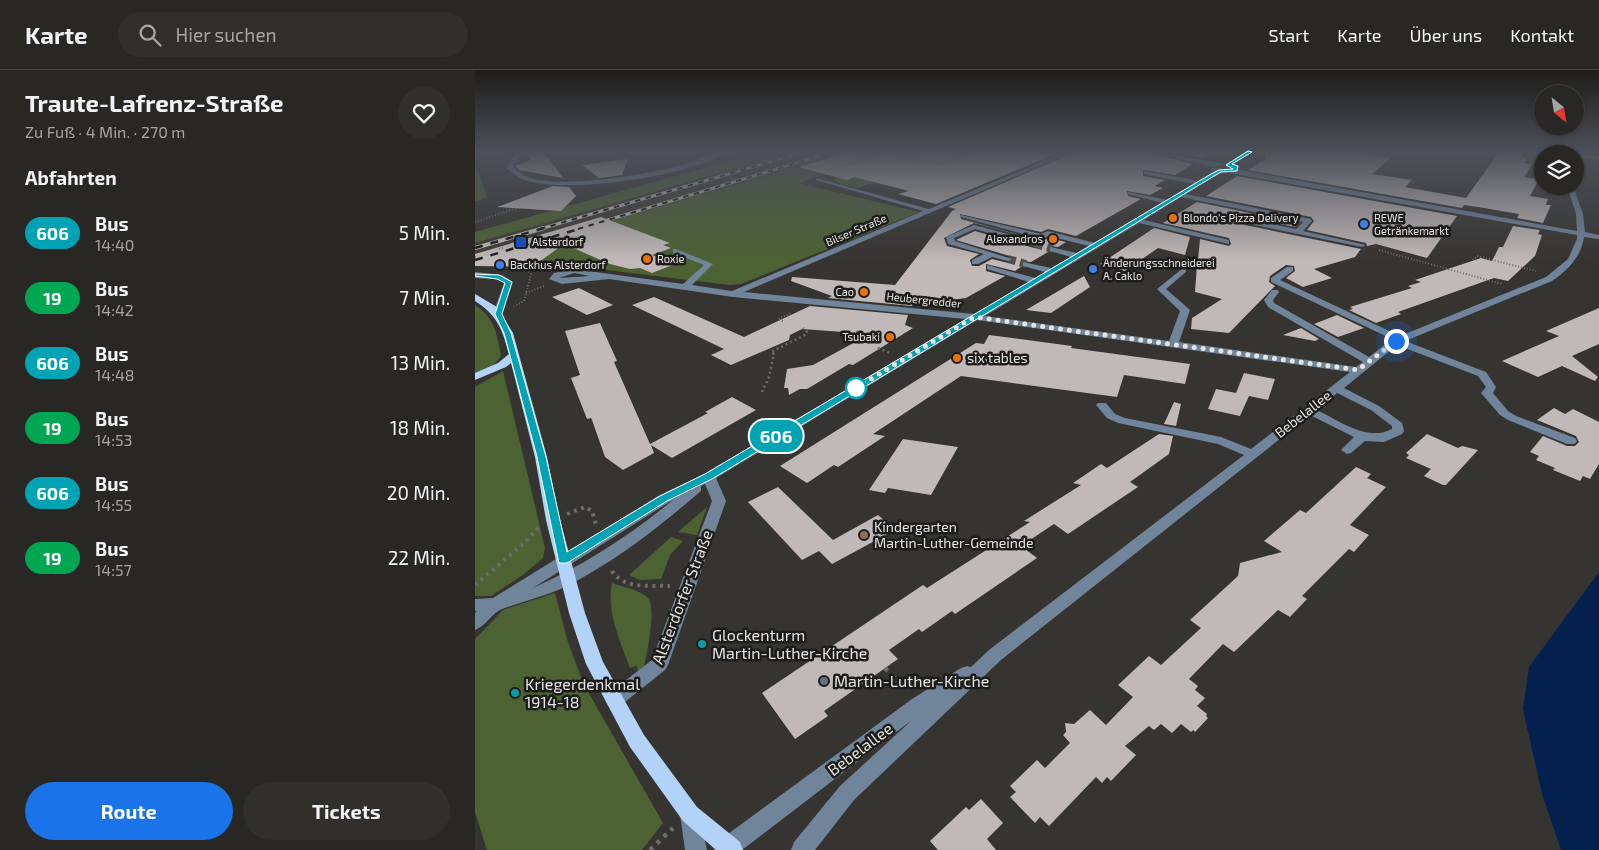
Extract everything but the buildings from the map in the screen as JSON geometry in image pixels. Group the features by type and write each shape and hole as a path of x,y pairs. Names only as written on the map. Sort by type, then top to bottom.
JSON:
{"main road":[{"path":"475,297 498,314 506,328 541,457 563,560 577,613 595,664 637,741 690,814 728,849"},
{"path":"475,377 502,365 514,354"}],"street":[{"path":"851,188 930,211"},
{"name":"Bilser Straße","path":"733,294 984,188"},
{"path":"475,623 496,604 563,560 663,499 709,477 1190,188"},
{"path":"1339,188 1599,237"},
{"path":"1130,193 1168,202"},
{"path":"1179,195 1309,221 1297,232"},
{"name":"Bebelallee","path":"728,849 918,705 995,655 1398,340 1555,276 1568,266 1578,254 1581,234 1573,195"},
{"path":"963,216 1042,237 1048,234 1095,245"},
{"path":"1136,220 1226,242"},
{"path":"1248,221 1362,245"},
{"path":"1008,259 951,242 950,237 974,228 1035,244"},
{"path":"951,254 967,247"},
{"path":"1053,249 1077,256"},
{"path":"676,251 709,264 686,286"},
{"path":"975,262 991,254"},
{"path":"1027,264 1051,271"},
{"path":"990,267 1036,281"},
{"path":"1290,269 1274,280 1398,340 1482,374 1491,387 1487,393 1504,413 1571,441"},
{"path":"1173,345 1185,310 1161,290 1183,270"},
{"path":"475,275 499,277 509,282 498,314"},
{"name":"Heubergredder","path":"606,277 686,286 733,294 974,317 1358,370"},
{"path":"1275,292 1268,300 1271,305 1369,361"},
{"path":"1309,410 1352,430 1360,437 1384,438 1398,431 1398,425 1375,408 1336,388"},
{"path":"1102,405 1111,416 1122,421 1221,441 1253,454"},
{"path":"1347,450 1360,437"},
{"path":"475,605 496,604 542,590 568,578 607,555 682,501 709,477"},
{"name":"Alsterdorfer Straße","path":"613,700 659,665 719,501 709,477"},
{"name":"Bebelallee","path":"802,850 847,793 995,655"},
{"path":"690,814 696,850"}],"path":[{"path":"475,222 517,208"},
{"path":"1379,250 1507,286"},
{"path":"1473,260 1477,256 1536,271"},
{"path":"762,392 771,369 774,354 771,352 805,335 807,332 803,328"},
{"path":"856,332 864,333 858,340"},
{"path":"574,512 585,507 592,511 594,517"},
{"path":"475,585 489,571 524,543 540,526"},
{"path":"614,575 623,582 687,588"},
{"path":"885,668 901,686"},
{"path":"650,850 669,832"}],"shaded area":[{"path":"667,188 721,188 475,261 475,243"}],"green space":[{"path":"475,188 484,188 487,197 475,202"},
{"path":"631,188 666,188 475,243 475,232"},
{"path":"721,188 821,188 919,212 741,284 730,285 492,256"},
{"path":"475,305 491,321 501,356 493,366 475,374"},
{"path":"503,371 545,548 543,558 523,575 491,596 475,596 475,387"},
{"path":"707,507 697,535 678,532"},
{"path":"671,537 683,541 670,555 661,579 640,580 629,575"},
{"path":"612,583 641,593 648,598 651,623 643,672 638,673 637,666 630,668 618,637 612,616"},
{"path":"555,593 567,639 583,683 663,823 642,850 487,850 475,812 475,639 503,610"}],"water":[{"path":"1599,572 1599,850 1561,850 1542,794 1523,709 1529,667"}],"tunnel":[{"path":"1035,244 1053,249"},
{"path":"1008,259 1026,264"}],"railway":[{"path":"540,229 679,188"},
{"path":"578,229 712,188"},
{"path":"475,248 544,228"},
{"path":"475,260 582,228"}],"bus line":[{"name":"606","path":"475,275 490,275 508,280 509,282 509,287 498,314 508,333 541,457 563,560 663,499 709,477 1190,188"}],"place":[{"name":"Blondo's Pizza Delivery","path":"1173,218"},
{"name":"REWE Getränkemarkt","path":"1364,224"},
{"name":"Alexandros","path":"1053,239"},
{"name":"Alsterdorf","path":"521,242"},
{"name":"Roxie","path":"647,259"},
{"name":"Backhus Alsterdorf","path":"500,265"},
{"name":"Änderungsschneiderei A. Caklo","path":"1093,269"},
{"name":"Cao","path":"864,292"},
{"name":"Tsubaki","path":"890,337"},
{"name":"six tables","path":"957,358"},
{"name":"Kindergarten Martin-Luther-Gemeinde","path":"864,535"},
{"name":"Glockenturm Martin-Luther-Kirche","path":"702,644"},
{"name":"Martin-Luther-Kirche","path":"824,681"},
{"name":"Kriegerdenkmal 1914-18","path":"515,693"}],"route":[{"path":"856,388 974,317 1358,370 1396,341"}]}
